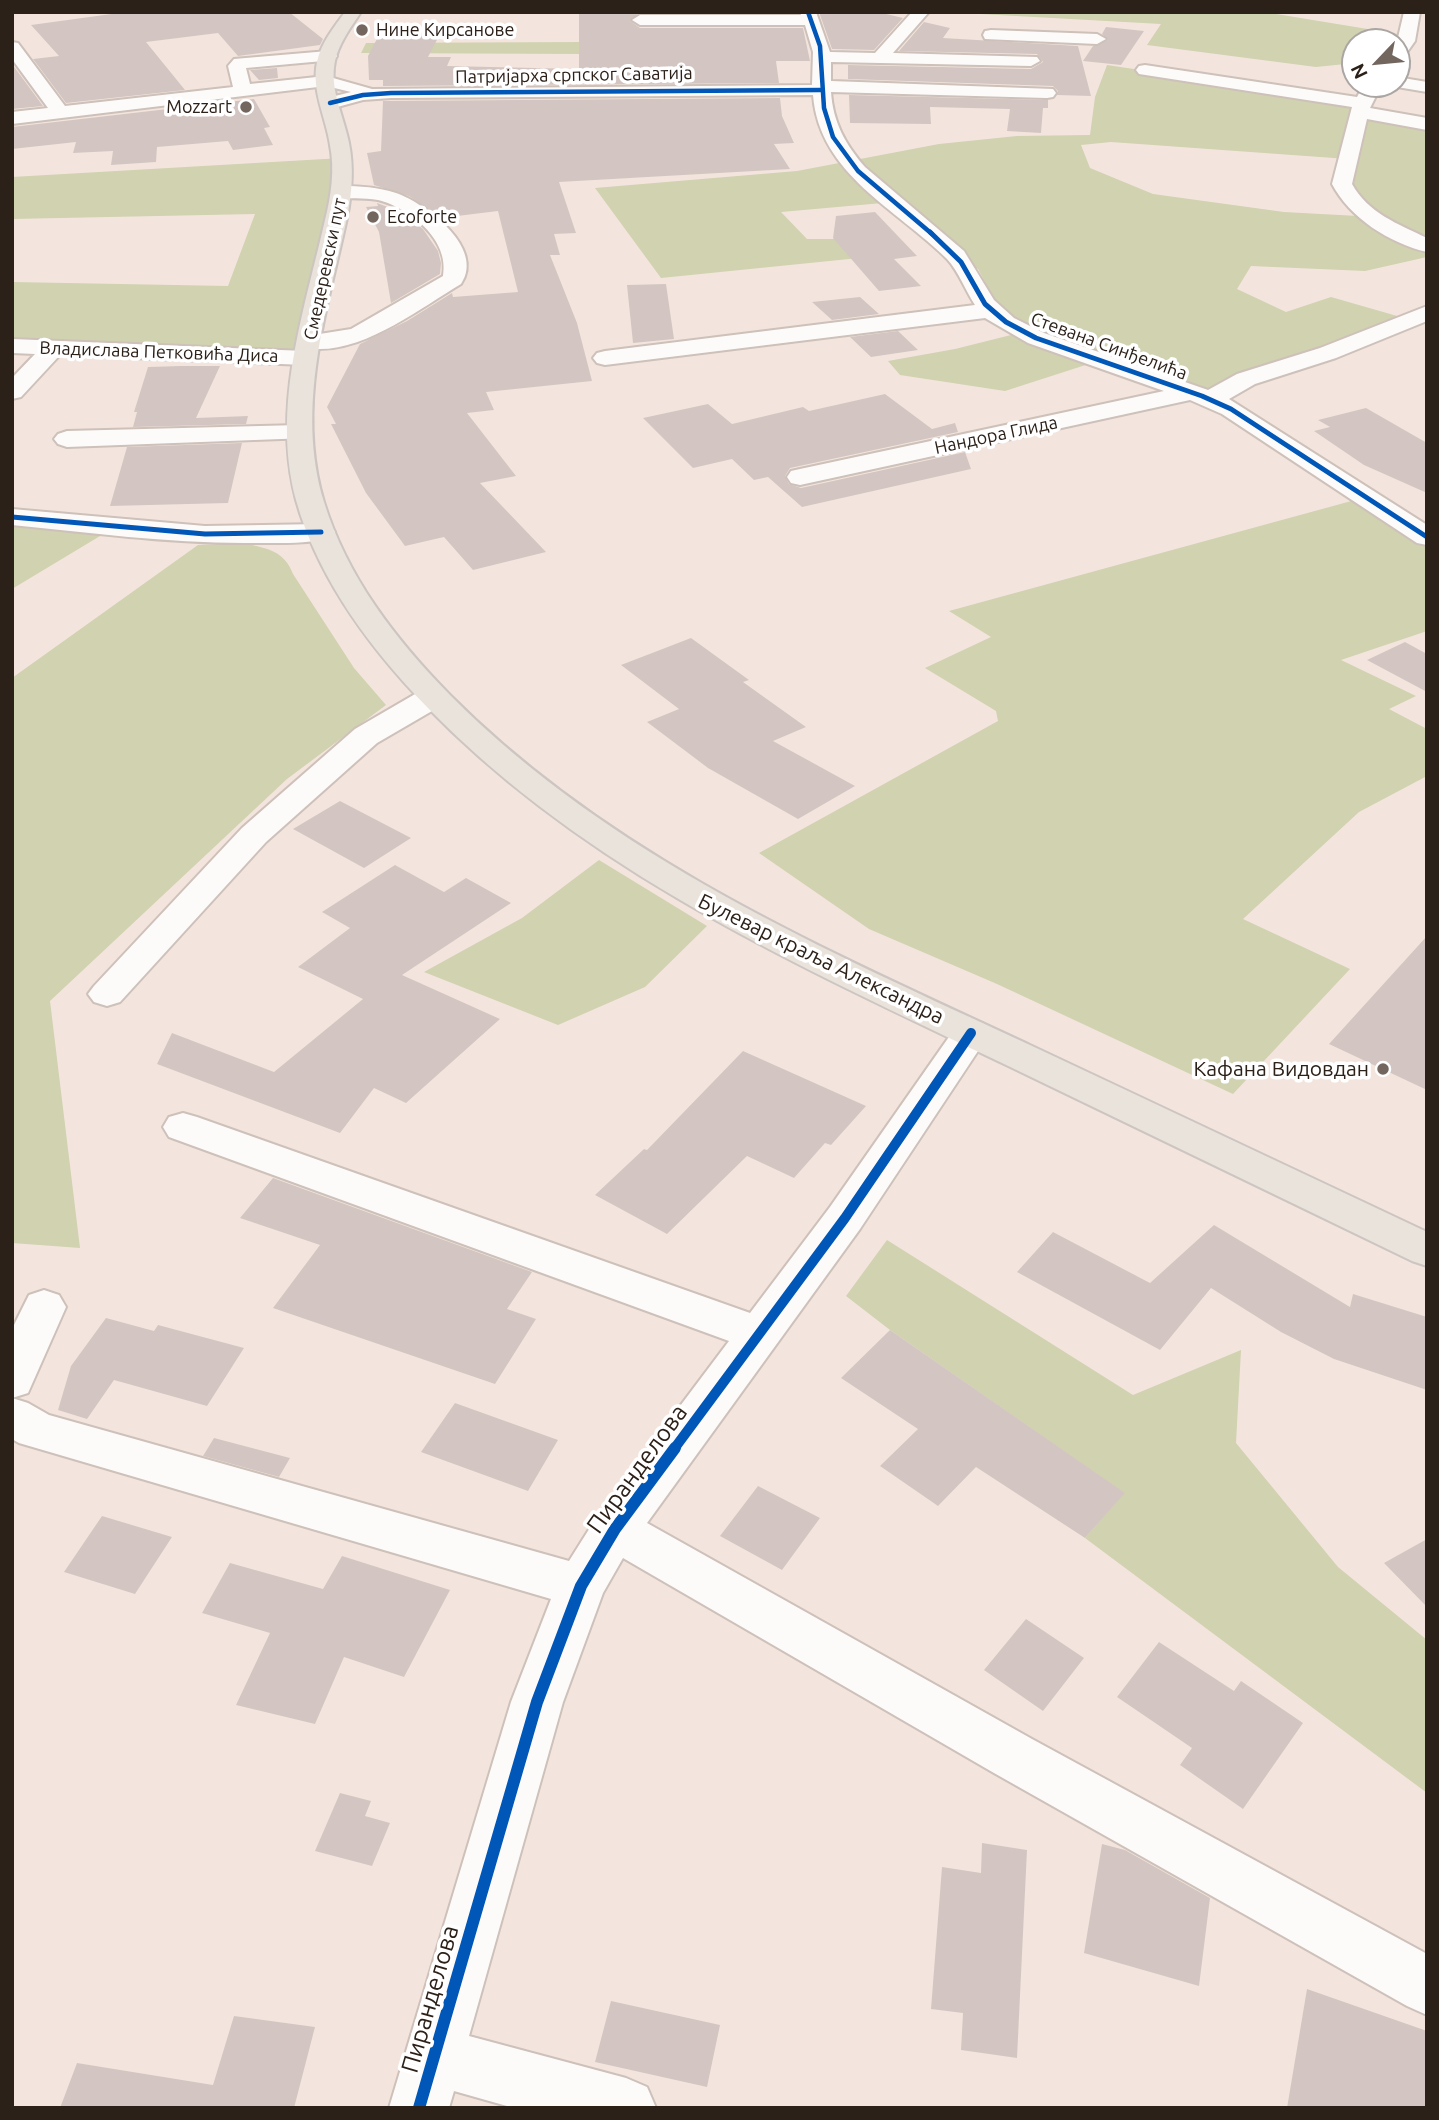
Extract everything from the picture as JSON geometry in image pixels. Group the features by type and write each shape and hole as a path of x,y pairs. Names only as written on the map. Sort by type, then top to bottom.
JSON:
{"main road":[{"name":"Смедеревски пут","path":"321,532 303,472 299,397 342,192 342,158 326,81 328,56 353,12"},
{"name":"Булевар краља Александра","path":"321,532 361,608 396,655 433,697 513,772 566,813 667,881 779,941 1427,1251"}],"street":[{"path":"881,56 906,31 920,12"},
{"path":"640,20 809,16"},
{"name":"Стевана Синђелића","path":"809,16 822,57 820,88 830,131 848,159 878,190 935,235 959,259 991,310 1014,328 1036,338 1201,396 1252,422 1427,537"},
{"path":"906,31 931,32"},
{"path":"971,34 1097,39"},
{"path":"12,47 21,71 61,113"},
{"path":"243,92 237,66 240,63 328,56"},
{"path":"822,57 881,56 1031,61"},
{"path":"1146,70 1361,108 1427,124"},
{"path":"12,118 326,81"},
{"name":"Патријарха српског Саватија","path":"326,81 375,93"},
{"name":"Патријарха српског Саватија","path":"330,103 375,93 820,88 1047,93"},
{"path":"998,114 999,92"},
{"path":"1366,98 1342,176 1345,192 1363,212 1427,246"},
{"name":"Владислава Петковића Диса","path":"12,346 307,350 359,334 453,279 455,256 448,243 427,220 397,200 385,196 342,192"},
{"path":"605,358 991,310"},
{"name":"Нандора Глида","path":"800,477 1201,396 1328,353 1427,313"},
{"path":"12,392 54,348"},
{"path":"67,439 299,433"},
{"path":"12,517 245,535 321,532"},
{"path":"107,994 254,835 366,736 433,697"},
{"name":"Пиранделова","path":"426,2082 537,1702 581,1586 615,1528 845,1218 971,1033"},
{"path":"183,1127 759,1334"},
{"path":"12,1380 44,1307"},
{"path":"12,1416 35,1430 581,1586"},
{"path":"615,1528 1013,1756 1427,1986"},
{"path":"426,2082 626,2108"}],"green space":[{"path":"944,12 1264,12 1361,28 1341,28 1341,64 1316,67 1147,45 1161,24"},
{"path":"583,42 584,54 361,53 366,43"},
{"path":"1107,65 1362,103 1360,111 1427,124 1427,246 1345,192 1348,159 1111,142 1081,145 1090,168 1153,194 1284,212 1358,216 1427,252 1427,257 1365,271 1251,266 1237,289 1286,312 1331,297 1411,320 1210,399 1098,361 1005,391 900,375 888,361 955,349 1035,329 1013,317 993,297 978,269 959,259 894,202 781,212 807,239 846,239 869,257 661,278 595,188 797,171 939,144 1017,136 1090,135 1095,97"},
{"path":"342,158 305,358 12,346 12,282 228,286 255,214 12,219 12,177"},
{"path":"1366,497 1427,536 1427,631 1341,660 1416,696 1389,709 1427,729 1427,776 1359,812 1243,919 1350,969 1233,1094 997,984 869,929 759,853 998,721 996,711 925,668 991,637 949,611"},
{"path":"12,514 115,527 12,589"},
{"path":"244,543 274,552 285,560 354,668 386,705 287,779 50,1001 80,1248 12,1243 12,678 198,545"},
{"path":"599,860 707,926 645,987 558,1025 424,972 522,918"},
{"path":"887,1240 1133,1395 1241,1350 1236,1443 1338,1567 1427,1640 1427,1793 1085,1538 1124,1493 890,1330 846,1296"}],"building":[{"path":"126,12 289,12 323,39 320,45 238,56 218,33 146,42 185,90 66,103 33,59 59,56 31,25"},
{"path":"579,12 640,12 630,21 640,28 803,28 810,61 776,61 779,83 383,86 383,80 369,80 368,56 379,35 439,36 428,57 451,57 447,66 579,69"},
{"path":"819,12 878,12 903,18 874,50 832,49"},
{"path":"924,22 950,28 943,38 1078,46 1091,96 1057,95 1058,91 1053,86 848,79 848,65 1031,69 1043,62 1037,54 899,51"},
{"path":"1106,27 1144,31 1121,65 1083,61 1093,46 1108,40 1102,34"},
{"path":"12,64 43,106 12,109"},
{"path":"277,68 278,78 259,80 250,70"},
{"path":"849,95 1048,100 1048,108 1043,108 1041,133 1007,131 1010,109 930,107 931,124 850,123"},
{"path":"780,98 782,116 794,143 774,144 790,169 559,182 576,233 554,234 560,255 550,255 577,323 592,381 486,392 494,410 467,413 516,476 480,483 546,552 473,570 444,537 405,546 366,493 331,424 336,424 327,407 360,344 407,321 452,293 453,297 518,292 498,211 441,218 409,196 374,185 367,153 381,151 383,101"},
{"path":"254,99 270,127 264,128 273,145 233,150 228,141 157,147 156,162 111,165 113,151 73,153 76,142 12,149 12,127"},
{"path":"377,203 401,212 423,229 438,251 441,263 440,274 391,303 379,232 366,207 378,206"},
{"path":"875,212 917,256 894,259 921,286 879,291 833,238 836,216"},
{"path":"666,284 674,339 633,343 627,285"},
{"path":"860,297 879,314 832,320 812,302"},
{"path":"898,331 918,350 871,357 850,337"},
{"path":"220,366 196,418 248,416 246,424 133,427 137,412 134,412 148,367"},
{"path":"885,394 932,429 955,423 958,432 790,468 785,476 789,484 801,488 965,452 971,469 802,507 768,477 754,480 732,459 693,468 643,418 708,404 732,424 803,407 809,411"},
{"path":"1366,408 1427,443 1427,493 1364,465 1314,431 1330,427 1318,420"},
{"path":"242,443 228,503 110,506 127,447"},
{"path":"691,638 749,680 743,682 806,727 773,741 855,786 798,819 708,768 647,722 679,709 621,665"},
{"path":"1405,642 1427,654 1427,692 1367,660"},
{"path":"340,801 411,838 364,868 293,829"},
{"path":"395,865 444,892 466,878 511,903 402,975 500,1019 406,1103 374,1088 340,1133 157,1064 172,1033 274,1072 363,999 298,967 350,928 322,912"},
{"path":"1427,936 1427,1090 1329,1044"},
{"path":"743,1051 866,1106 831,1145 825,1143 794,1178 747,1156 667,1234 595,1195 644,1149 647,1150"},
{"path":"273,1178 532,1272 507,1309 536,1319 495,1384 273,1308 320,1245 240,1218"},
{"path":"1214,1225 1350,1307 1353,1294 1427,1317 1427,1390 1334,1359 1281,1332 1211,1288 1160,1350 1017,1272 1053,1232 1150,1283"},
{"path":"106,1318 154,1331 158,1325 244,1348 207,1406 114,1380 87,1419 58,1410 71,1366"},
{"path":"890,1330 1125,1493 1085,1538 976,1467 938,1506 880,1466 918,1429 841,1378"},
{"path":"455,1403 558,1440 528,1491 421,1452"},
{"path":"214,1438 290,1458 279,1477 203,1456"},
{"path":"758,1486 820,1518 782,1570 720,1536"},
{"path":"102,1516 172,1537 135,1594 64,1572"},
{"path":"1427,1539 1427,1607 1384,1563"},
{"path":"342,1556 450,1590 404,1677 344,1657 315,1724 236,1705 270,1633 202,1613 230,1563 323,1589"},
{"path":"1026,1619 1084,1658 1043,1711 984,1670"},
{"path":"1159,1642 1234,1691 1241,1681 1303,1723 1243,1809 1180,1765 1192,1748 1117,1697"},
{"path":"340,1793 371,1801 365,1816 390,1823 372,1866 315,1851"},
{"path":"982,1843 1027,1850 1017,2058 961,2050 963,2013 931,2009 942,1867 981,1873"},
{"path":"1102,1844 1125,1850 1210,1898 1199,1986 1084,1953"},
{"path":"1307,1989 1427,2031 1427,2108 1287,2108"},
{"path":"611,2001 720,2025 707,2087 595,2062"},
{"path":"234,2016 315,2027 294,2108 60,2108 77,2063 213,2085"}],"cycle path":[{"path":"808,12 821,52 826,117 833,137 844,155 873,187 956,256 980,297 995,315 1036,338 1202,396 1231,409 1427,537"},
{"path":"330,103 363,95 391,93 820,90"},
{"path":"12,517 205,534 321,532"},
{"path":"419,2108 537,1702 581,1586 615,1529 845,1218 971,1033"}],"place":[{"name":"Нине Кирсанове","path":"362,30"},
{"name":"Mozzart","path":"246,107"},
{"name":"Ecoforte","path":"373,217"},
{"name":"Кафана Видовдан","path":"1383,1069"}]}
